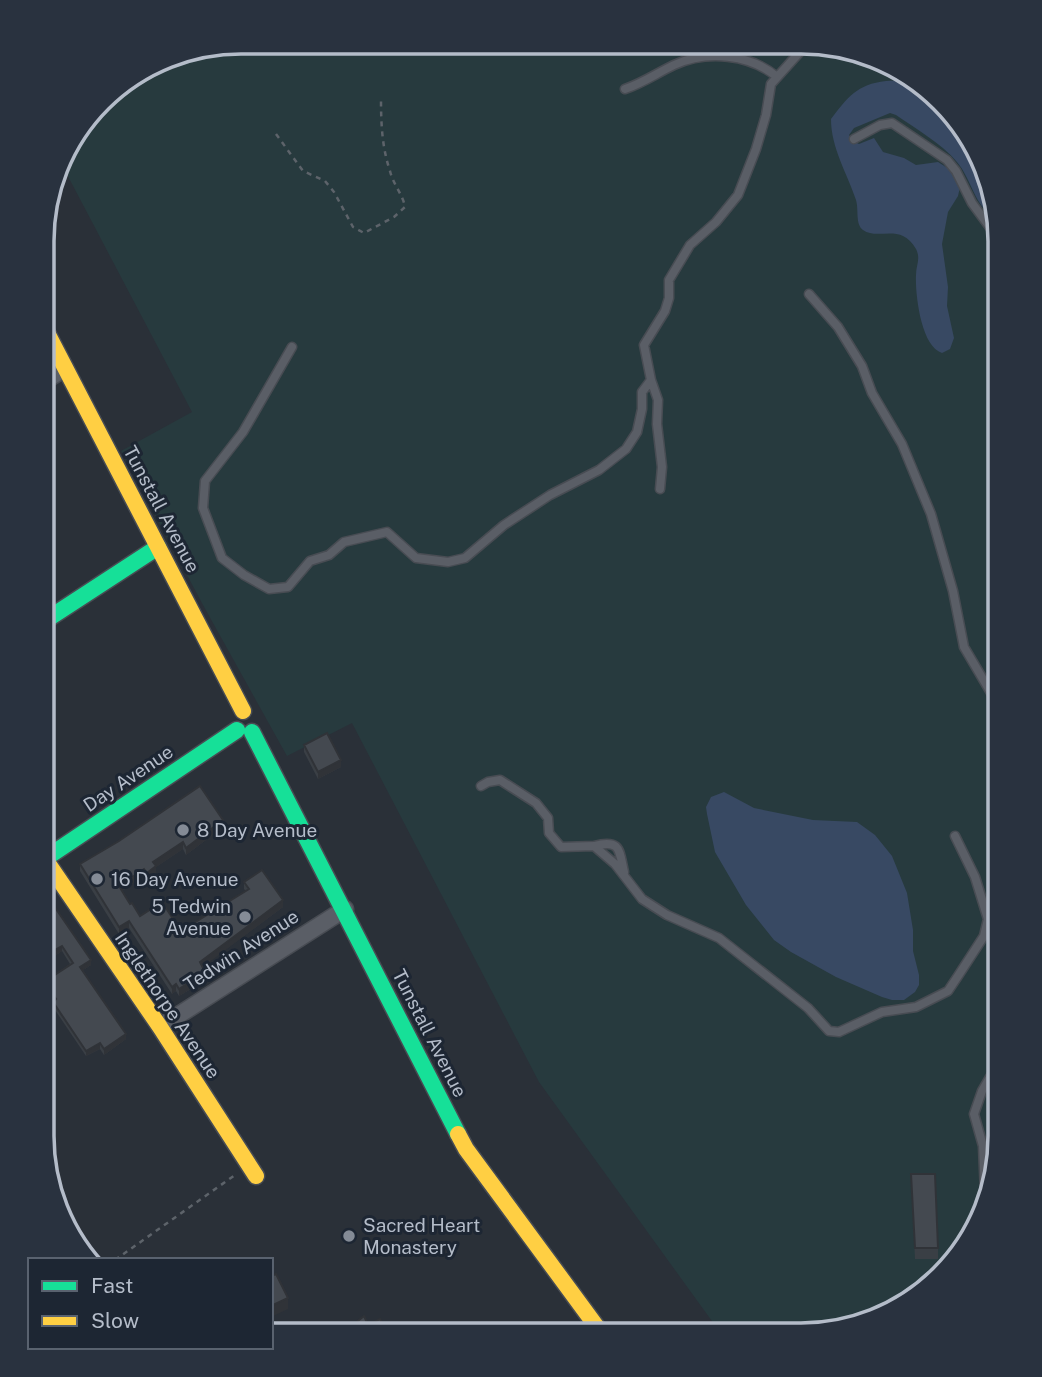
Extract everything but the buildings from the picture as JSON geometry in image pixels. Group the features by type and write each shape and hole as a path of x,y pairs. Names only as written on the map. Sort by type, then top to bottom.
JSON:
{"street":[{"name":"Tunstall Avenue","path":"54,347 243,711 234,719 245,731 345,909 466,1149 594,1323"},
{"path":"54,375 65,368"},
{"path":"54,615 158,547"},
{"name":"Day Avenue","path":"54,853 245,731"},
{"name":"Inglethorpe Avenue","path":"54,876 160,1027 256,1176"},
{"name":"Tedwin Avenue","path":"160,1027 345,909"}],"lane":[{"path":"660,489 662,467 657,424 658,400 644,345 665,311 669,298 669,280 690,246 716,222 738,195 756,149 771,84 798,54"},
{"path":"625,89 643,83 676,64 701,58 736,57 763,65 777,77"},
{"path":"854,139 880,125 892,123 940,154 953,166 972,203 986,223"},
{"path":"809,294 838,327 862,366 872,393 902,444 931,514 953,591 964,647 988,687"},
{"path":"292,347 243,432 205,481 204,508 222,558 269,589 288,587 310,561 328,555 344,542 360,540 374,533 387,532 416,558 449,562 465,558 504,525 550,495 599,470 626,449 637,432 642,409 642,392 651,380"},
{"path":"481,786 500,780 536,803 548,818 549,832 561,847 594,846 608,842 614,844 619,849 624,875"},
{"path":"955,836 975,877 987,917"},
{"path":"594,846 624,875 642,899 667,915 719,938 808,1008 828,1031 839,1032 882,1012 915,1007 947,991 984,936 987,922"},
{"path":"984,1171 983,1146 974,1114 987,1082"}],"path":[{"path":"276,134 303,171 325,181 354,227 364,233 394,217 405,207 385,155 381,134 381,99"},
{"path":"119,1258 231,1178"}],"green space":[{"path":"801,54 825,56 872,68 915,93 949,127 978,181 988,241 987,1148 978,1196 968,1219 956,1240 924,1276 884,1303 837,1319 801,1323 713,1323 539,1082 352,723 287,756 121,451 192,412 67,174 79,148 101,118 137,86 170,68 205,58 229,55"}],"water":[{"path":"897,81 915,93 949,127 978,181 984,208 951,155 896,115 890,113 854,128 849,135 859,144 874,138 883,152 904,158 916,165 938,162 949,169 960,187 948,212 942,244 948,287 947,306 954,338 950,349 942,353 929,341 921,319 917,294 916,249 904,236 863,230 858,221 856,200 832,130 831,119 848,99 867,85"},
{"path":"724,792 754,808 813,820 857,822 875,835 892,856 907,893 913,930 913,951 919,975 919,985 915,992 904,1000 882,997 836,977 774,940 746,905 715,852 706,807 711,797"}],"traffic: fast":[{"path":"54,615 158,547"},
{"path":"54,853 237,730"},
{"path":"252,732 458,1134"}],"traffic: slow":[{"path":"54,346 243,711"},
{"path":"54,872 160,1027 256,1176"},
{"path":"458,1134 466,1149 594,1323"}],"place":[{"name":"8 Day Avenue","path":"183,830"},
{"name":"16 Day Avenue","path":"97,879"},
{"name":"5 Tedwin Avenue","path":"245,917"},
{"name":"Sacred Heart Monastery","path":"349,1236"}]}
